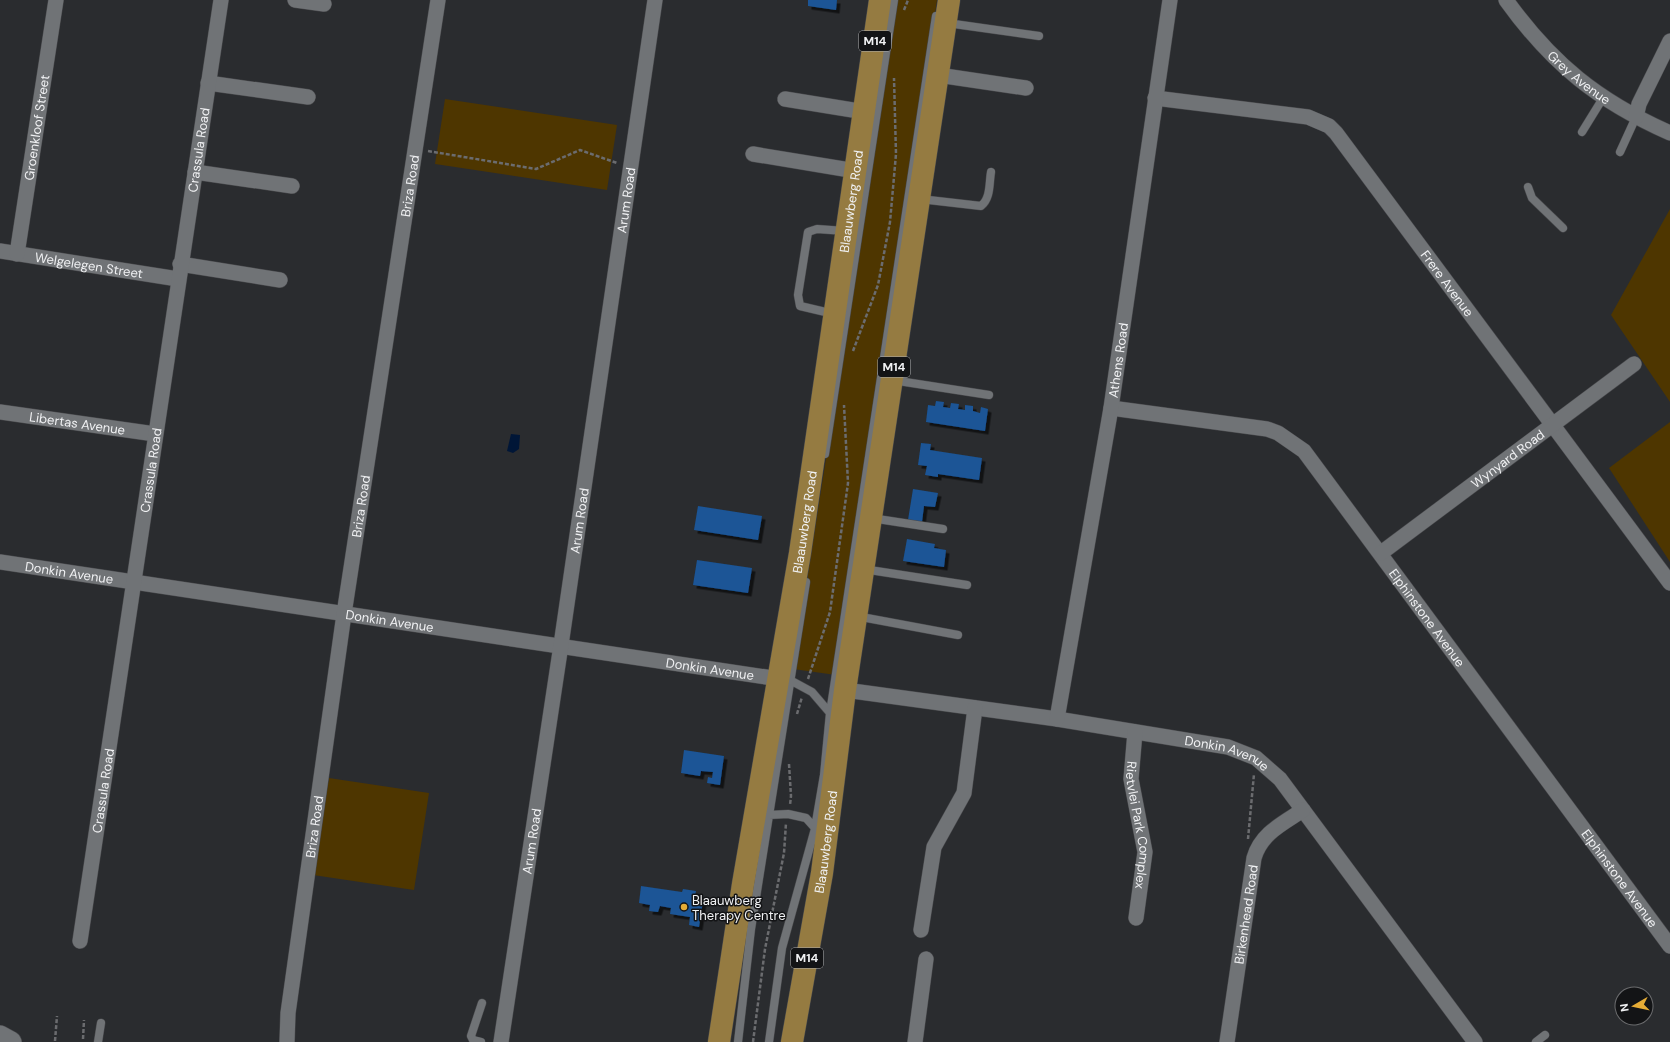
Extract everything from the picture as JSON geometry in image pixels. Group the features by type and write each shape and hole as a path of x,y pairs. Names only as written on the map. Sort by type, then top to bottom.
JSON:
{"main road":[{"name":"Blaauwberg Road","path":"719,1042 743,884 770,733 785,679 801,545 865,112 880,0"},
{"name":"Blaauwberg Road","path":"792,1042 822,873 845,690 938,75 944,10"}],"street":[{"name":"Groenkloof Street","path":"18,254 56,0"},
{"name":"Crassula Road","path":"80,941 135,583 179,271 221,0"},
{"path":"295,0 324,4"},
{"name":"Briza Road","path":"287,1042 288,1012 344,614 438,0"},
{"name":"Arum Road","path":"501,1042 561,645 655,0"},
{"name":"Athens Road","path":"1057,719 1111,408 1170,0"},
{"name":"Grey Avenue","path":"1506,0 1553,58 1573,76 1603,98 1636,117 1670,133"},
{"path":"1636,117 1639,104 1670,41"},
{"path":"938,75 1026,88"},
{"path":"208,83 308,97"},
{"name":"Frere Avenue","path":"1155,98 1308,117 1329,126 1336,133 1670,583"},
{"path":"785,99 865,112"},
{"path":"753,154 856,170"},
{"path":"195,172 292,186"},
{"name":"Welgelegen Street","path":"0,251 179,271 280,280"},
{"name":"Wynyard Road","path":"1381,553 1634,364"},
{"name":"Elphinstone Avenue","path":"1111,408 1266,429 1278,433 1304,451 1381,553 1670,946"},
{"name":"Libertas Avenue","path":"0,412 155,434"},
{"name":"Donkin Avenue","path":"0,562 785,679"},
{"name":"Donkin Avenue","path":"845,690 1057,719 1228,747 1256,758 1280,779 1475,1042"},
{"path":"921,930 934,847 964,793 975,708"},
{"name":"Rietvlei Park Complex","path":"1135,732 1131,779 1146,852 1136,918"},
{"name":"Birkenhead Road","path":"1227,1042 1254,858 1263,838 1303,810"},
{"path":"915,1042 926,959"},
{"name":"Briza Road","path":"279,1042 288,1012"},
{"path":"0,1036 11,1042"}],"lane":[{"path":"824,464 894,0"},
{"path":"815,828 824,775 830,713 944,10 1039,36"},
{"path":"1582,132 1603,98"},
{"path":"1620,152 1636,117"},
{"path":"920,199 981,206 988,198 991,172"},
{"path":"1528,187 1532,198 1564,228"},
{"path":"835,314 800,306 798,295 808,232 817,229 847,232"},
{"path":"892,380 988,395"},
{"path":"871,518 943,529"},
{"path":"863,569 967,585"},
{"path":"738,1042 751,929 769,815 785,679 807,574"},
{"path":"856,616 958,636"},
{"path":"785,679 812,692 830,713"},
{"path":"769,815 770,733"},
{"path":"769,1042 782,948 840,735"},
{"path":"769,815 788,814 806,818 815,828"},
{"path":"481,1042 473,1040 471,1036 482,1003"},
{"path":"98,1042 101,1023"},
{"path":"1536,1042 1545,1035"}],"path":[{"path":"903,17 908,0"},
{"path":"852,357 855,342 878,285 890,222 896,154 894,108 895,71"},
{"path":"416,149 536,169 580,150 631,168"},
{"path":"796,720 830,612 848,483 845,399"},
{"path":"753,1042 765,949 784,852 786,824 791,796 789,758"},
{"path":"1254,858 1247,837 1256,758"},
{"path":"54,1041 57,1016"},
{"path":"83,1039 84,1020"}],"shaded area":[{"path":"898,0 937,0 836,675 793,669"},
{"path":"445,99 617,125 607,190 435,164"},
{"path":"1670,209 1670,402 1611,315"},
{"path":"1670,422 1670,562 1609,468"},
{"path":"329,778 429,793 414,890 313,875"}],"water":[{"path":"511,434 520,435 519,449 513,453 507,451"}],"building":[{"path":"808,0 837,0 836,10 808,6"},
{"path":"936,401 944,402 943,407 950,408 951,403 959,404 958,409 965,410 965,405 973,406 973,411 980,413 981,407 988,409 985,431 926,422 928,405 935,406"},
{"path":"921,443 931,444 930,450 982,458 979,480 938,474 938,477 925,475 927,466 918,465"},
{"path":"913,489 938,493 935,507 924,506 922,522 908,520"},
{"path":"698,506 762,516 758,540 694,530"},
{"path":"907,539 935,544 934,548 946,550 944,567 903,561"},
{"path":"697,560 752,568 748,593 693,585"},
{"path":"684,750 724,756 720,785 707,783 708,777 712,778 713,772 701,771 700,776 681,773"},
{"name":"Blaauwberg Therapy Centre","path":"641,886 682,892 683,889 696,891 694,900 703,901 699,927 689,925 690,917 670,914 671,908 660,906 658,912 649,911 650,905 639,903"}],"place":[{"name":"Blaauwberg Therapy Centre","path":"684,907"}]}
